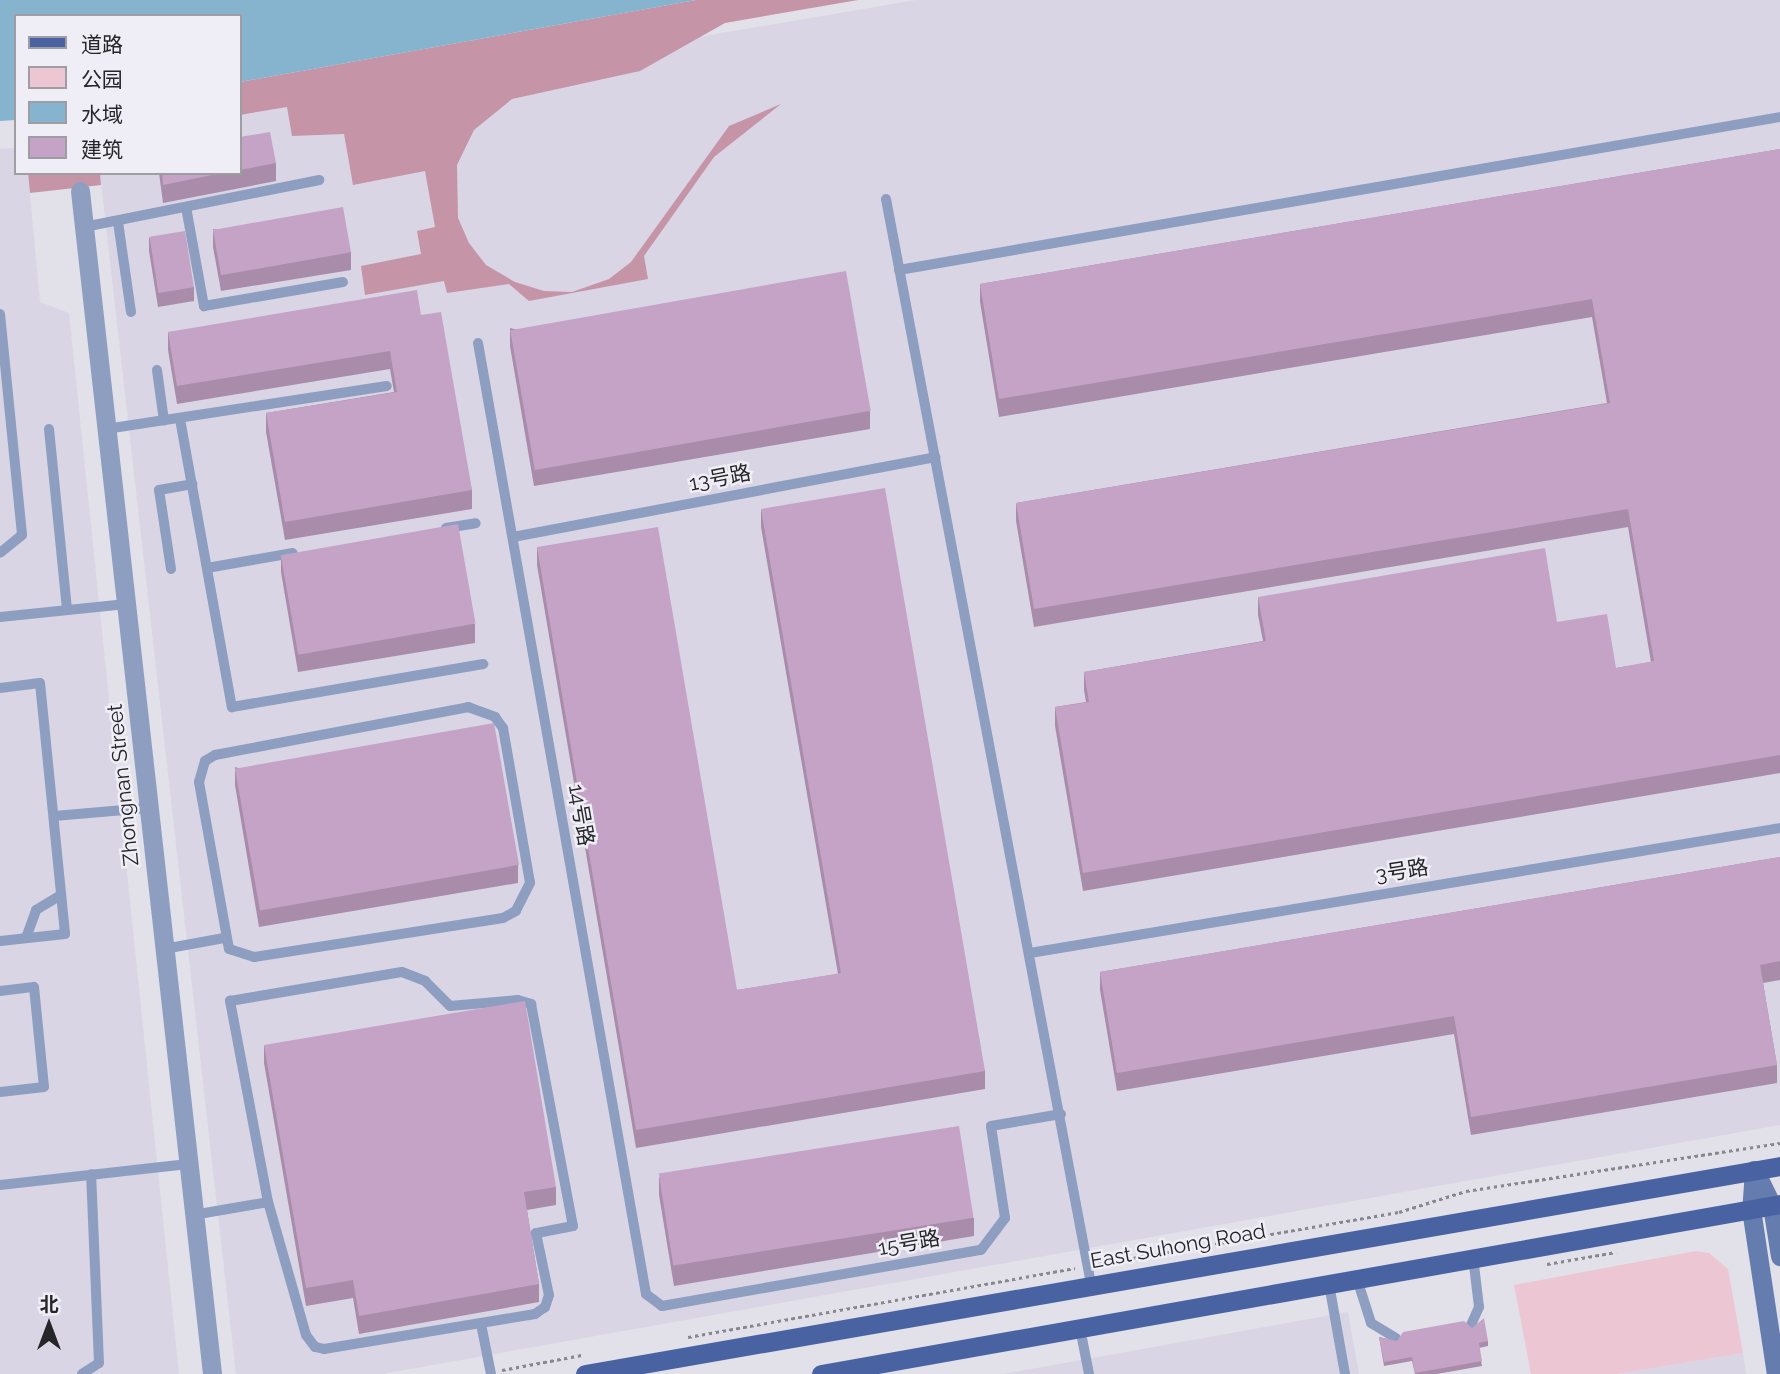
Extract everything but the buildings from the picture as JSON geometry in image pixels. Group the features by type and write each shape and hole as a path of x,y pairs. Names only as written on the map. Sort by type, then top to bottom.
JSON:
{"main road":[{"name":"East Suhong Road","path":"585,1364 1090,1275 1402,1230 1780,1166"},
{"path":"1754,1170 1776,1205 1780,1256"},
{"path":"1754,1170 1751,1209 1776,1374"},
{"path":"821,1374 1776,1205"}],"street":[{"name":"Zhongnan Street","path":"80,191 212,1374"}],"lane":[{"path":"900,270 1780,117"},
{"path":"84,227 319,180"},
{"path":"886,199 1090,1275"},
{"path":"186,207 204,306 342,282"},
{"path":"118,222 131,312"},
{"path":"0,314 22,535 0,553"},
{"name":"14号路","path":"478,343 646,1294"},
{"path":"157,370 164,421"},
{"path":"106,429 387,386"},
{"path":"180,419 232,707 483,664"},
{"path":"49,429 67,610"},
{"name":"13号路","path":"513,537 935,457"},
{"path":"171,569 159,490 191,484"},
{"path":"435,529 476,523"},
{"path":"207,568 301,552"},
{"path":"0,617 126,604"},
{"path":"0,688 40,684 65,934 0,941"},
{"path":"468,708 495,717 503,728 530,883 516,911 503,918 254,957 229,949 224,937 199,782 205,761 215,755 468,708"},
{"path":"54,816 148,808"},
{"name":"3号路","path":"1030,953 1780,828"},
{"path":"26,938 36,910 61,894"},
{"path":"164,949 224,937"},
{"path":"402,972 425,981 450,1006 527,1000 534,1009 573,1226 536,1233 548,1296 545,1307 535,1314 481,1324 315,1347 306,1335 268,1202 230,1000 402,972"},
{"path":"0,991 34,987 44,1087 0,1092"},
{"name":"15号路","path":"646,1294 662,1306 981,1250 1005,1218 991,1126 1061,1114"},
{"path":"0,1185 188,1164"},
{"path":"82,1374 99,1363 92,1174"},
{"path":"193,1215 268,1202"},
{"path":"1471,1325 1479,1307 1473,1257"},
{"path":"1357,1278 1371,1323 1396,1338"},
{"path":"1329,1283 1345,1374"},
{"path":"481,1324 491,1373"},
{"path":"1080,1328 1089,1374"}],"path":[{"path":"681,1338 1090,1275 1399,1212 1466,1191 1780,1143"},
{"path":"491,1373 585,1364"}],"shaded area":[{"path":"696,0 858,0 725,23 640,71 512,99 474,130 457,165 458,218 469,243 486,265 515,282 544,291 572,292 609,279 631,262 729,126 781,104 714,157 644,256 648,279 529,301 509,284 447,293 444,281 365,295 361,266 421,254 417,231 435,227 425,171 353,185 344,134 292,136 287,107 242,115 242,82"},
{"path":"916,0 1780,0 1780,1125 382,1374 236,1374 100,175 242,175 242,115"},
{"path":"14,148 14,175 28,175 40,302 69,313 179,1374 0,1374 0,149"},
{"path":"28,175 100,175 101,185 30,193"},
{"path":"1348,1312 1359,1374 1003,1374"},
{"path":"1743,1353 1746,1374 1617,1374"}],"green space":[{"path":"1696,1251 1709,1253 1728,1269 1743,1353 1617,1374 1531,1374 1514,1285"}],"water":[{"path":"0,0 696,0 242,82 242,14 14,14 14,120 0,121"}]}
